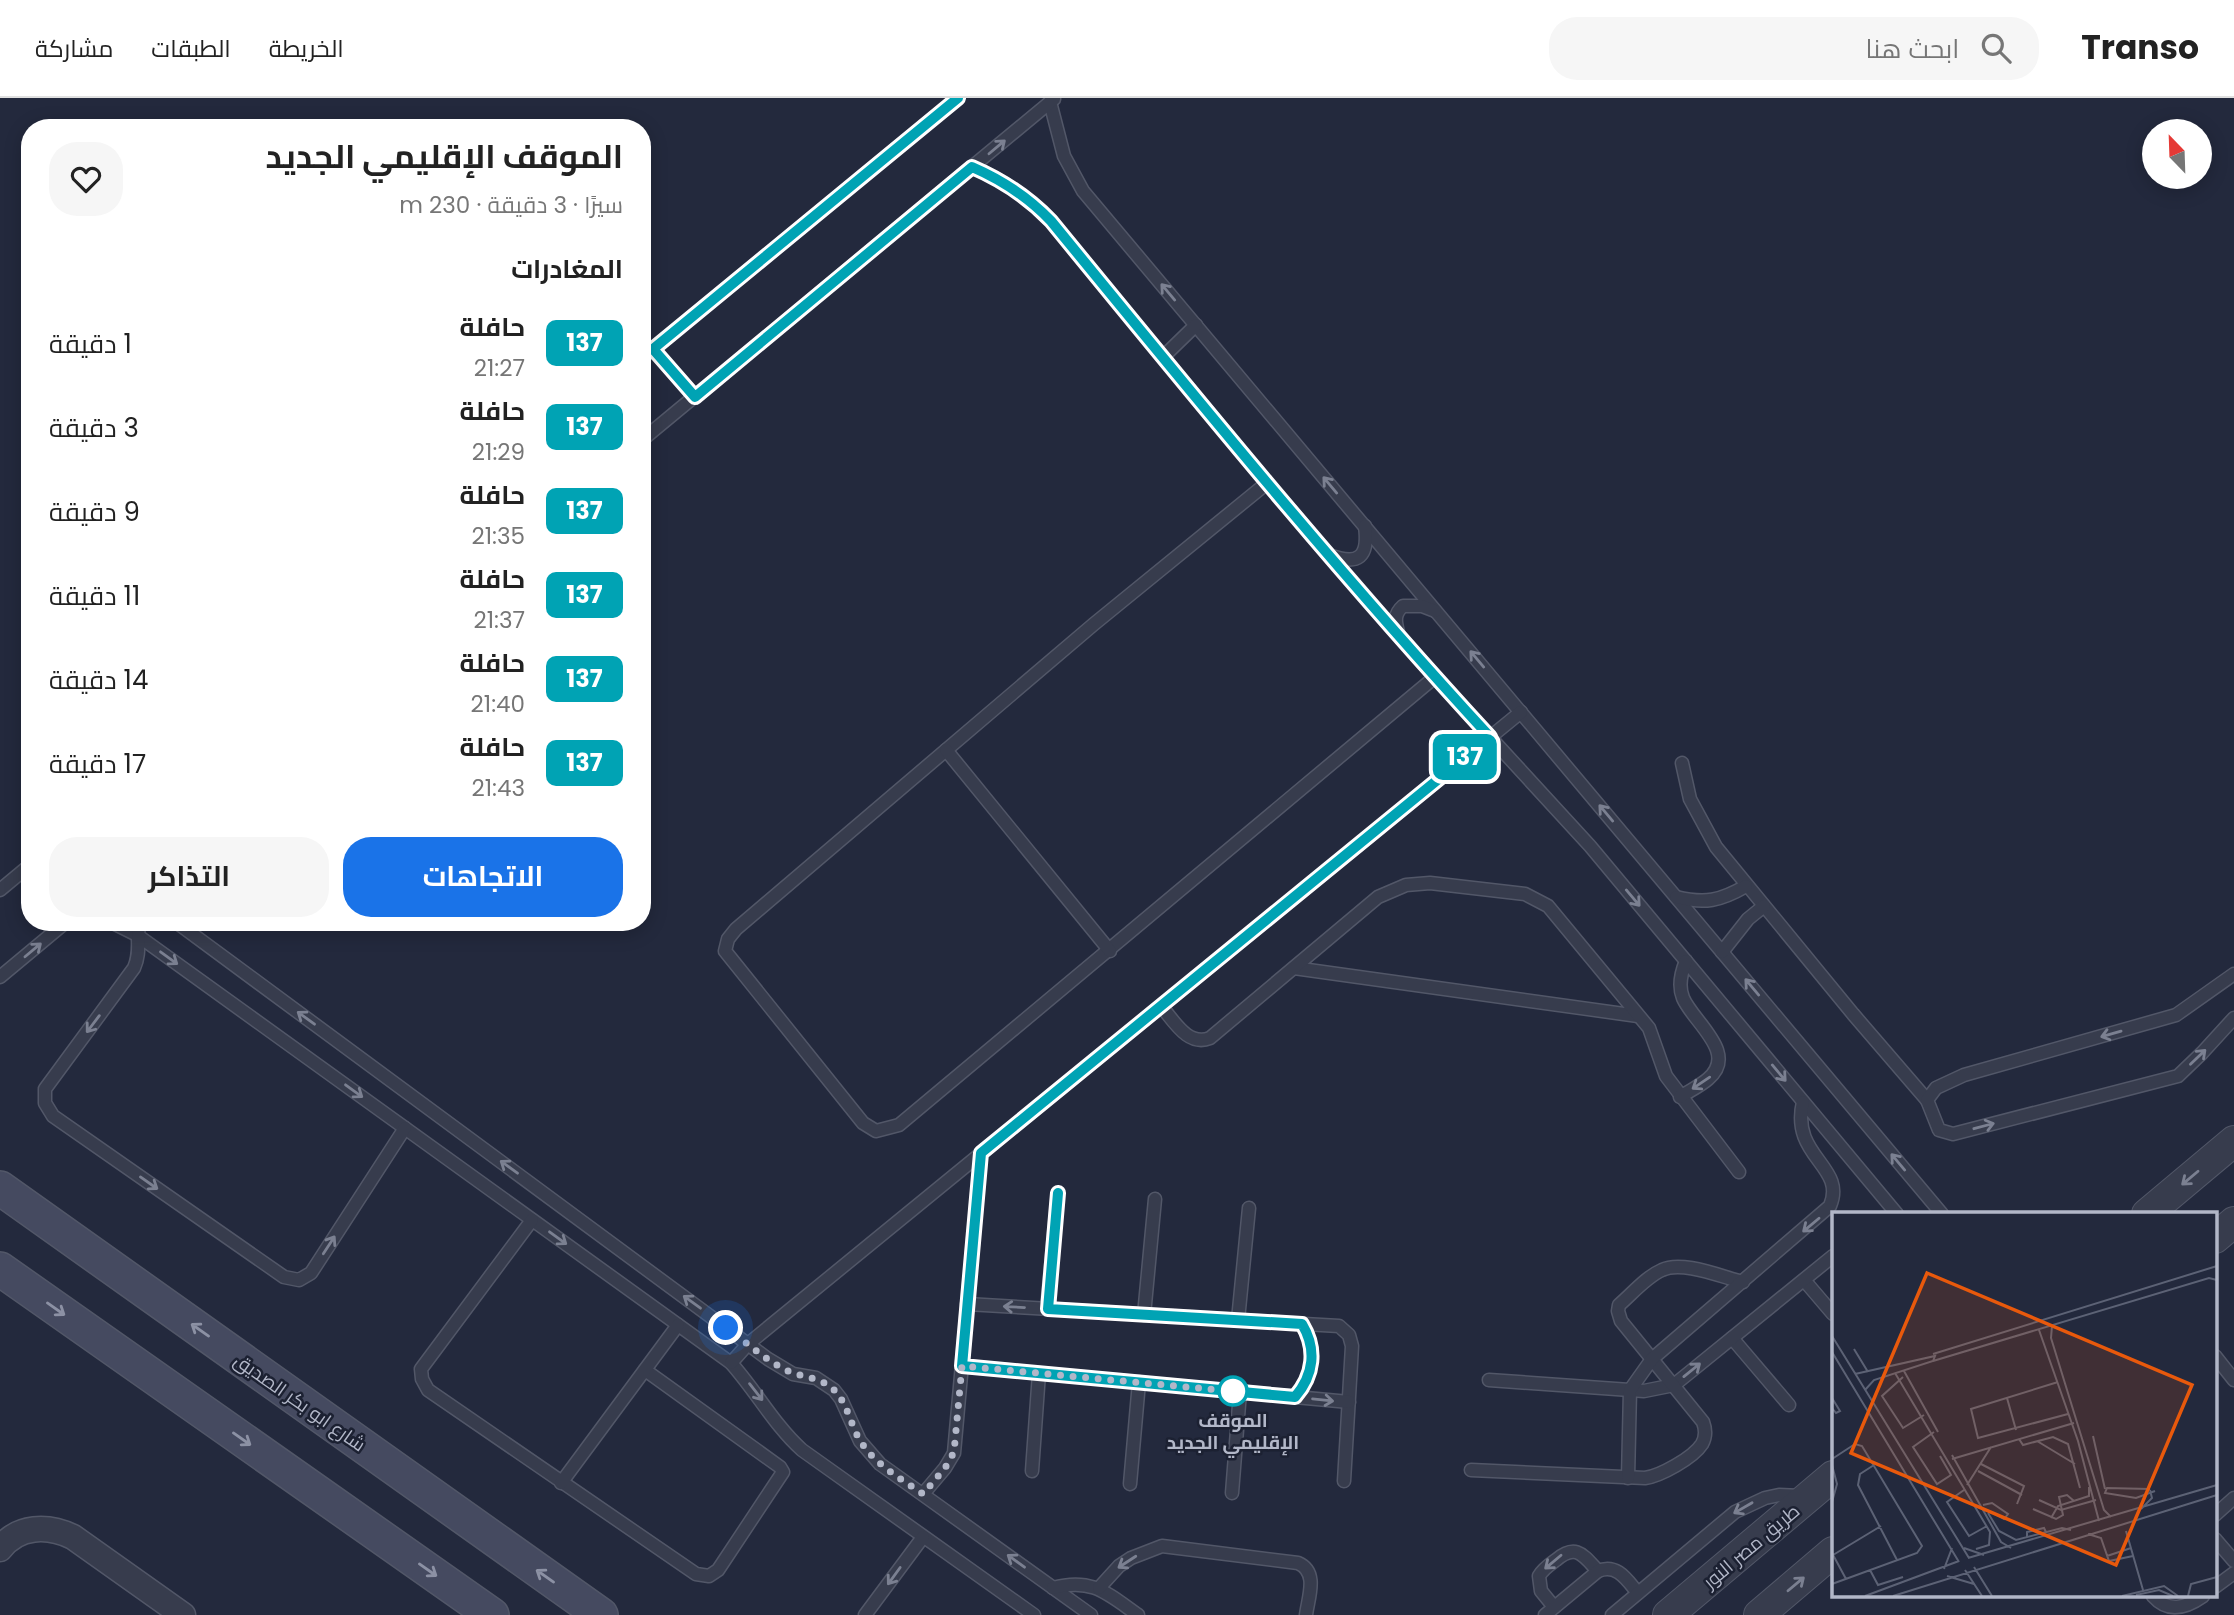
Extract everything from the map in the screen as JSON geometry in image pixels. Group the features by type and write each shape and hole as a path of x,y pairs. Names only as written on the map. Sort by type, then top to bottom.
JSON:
{"main road":[{"name":"شارع ابو بكر الصديق","path":"0,1188 601,1615"},
{"path":"0,1269 492,1615"}],"street":[{"path":"2149,1212 2234,1141"},
{"path":"2216,1237 2234,1222"},
{"name":"طريق مصر النور","path":"1668,1615 1832,1477"},
{"path":"0,1549 16,1535 30,1530 45,1528 60,1531 73,1537 183,1615"},
{"path":"1759,1615 1832,1553"}],"lane":[{"path":"695,397 653,349 958,98"},
{"path":"651,433 1052,100 1061,147 1083,191 1940,1212"},
{"path":"972,167 1009,186 1039,209 1267,483 1399,636 1590,846 1891,1212"},
{"path":"1163,357 1196,325"},
{"path":"1267,483 1094,624 736,929 728,939 725,951 863,1123 876,1131 899,1125 1435,677"},
{"path":"1329,555 1353,560 1360,557 1367,541 1365,526"},
{"path":"1399,636 1395,620 1403,606 1422,606 1438,613"},
{"path":"731,1363 748,1344 1521,712"},
{"path":"946,750 1110,951"},
{"path":"1682,763 1690,799 1716,847 1927,1100 1939,1130 1954,1134 2178,1076 2234,1018"},
{"path":"0,890 21,872"},
{"path":"1161,1006 1191,1039 1204,1041 1378,897 1396,887 1430,883 1525,894 1548,906 1651,1032 1666,1076 1679,1097 1739,1172"},
{"path":"1676,897 1696,902 1711,901 1728,896 1746,886"},
{"path":"1722,952 1748,919 1764,906"},
{"path":"0,977 55,931"},
{"path":"139,931 140,949 134,968 45,1089 45,1104 53,1116 284,1277 299,1280 312,1273 405,1128"},
{"path":"142,931 405,1128 731,1363 785,1433 802,1450 1034,1615"},
{"path":"188,931 748,1344 793,1374 816,1378 834,1390 841,1399 860,1441 880,1464 1091,1615"},
{"path":"1679,1097 1708,1079 1717,1067 1718,1059 1715,1043 1683,998 1680,979 1685,961"},
{"path":"1294,968 1638,1016"},
{"path":"1927,1100 1936,1088 1964,1075 2176,1016 2234,974"},
{"path":"1628,1478 1630,1390 1653,1359 1825,1213 1833,1199 1833,1182 1805,1143 1800,1122 1803,1102"},
{"path":"923,1494 945,1468 954,1452 981,1153"},
{"path":"1048,1309 1058,1193"},
{"path":"1144,1315 1155,1199"},
{"path":"1238,1320 1249,1208"},
{"path":"532,1220 421,1369 428,1390 696,1574 709,1576 718,1570 783,1472 645,1370"},
{"path":"1489,1380 1630,1390 1659,1390 1674,1385 1832,1257"},
{"path":"1471,1471 1628,1478 1660,1475 1700,1447 1703,1441 1703,1422 1619,1316 1619,1305 1656,1273 1671,1267 1685,1267 1743,1282"},
{"path":"1804,1280 1832,1313"},
{"path":"968,1304 1339,1326 1349,1335 1352,1346 1344,1481"},
{"path":"1295,1397 1303,1388 1311,1367 1311,1345 1302,1324"},
{"path":"561,1483 678,1325"},
{"path":"1732,1338 1789,1405"},
{"path":"2216,1357 2234,1380"},
{"path":"962,1366 1349,1402"},
{"path":"1032,1471 1039,1373"},
{"path":"1130,1484 1139,1382"},
{"path":"1232,1493 1240,1392"},
{"path":"1612,1615 1735,1512 1749,1504 1779,1495 1809,1497"},
{"path":"2216,1514 2234,1498"},
{"path":"864,1615 923,1537"},
{"path":"2216,1540 2234,1561"},
{"path":"1099,1588 1130,1558 1162,1546 1303,1566 1311,1579 1306,1615"},
{"path":"1598,1571 1578,1553 1564,1552 1541,1572 1539,1580 1550,1611 1604,1568 1618,1570 1638,1593"},
{"path":"2216,1586 2234,1573"},
{"path":"1053,1588 1078,1583 1099,1588 1138,1615"},
{"path":"2155,1598 2160,1604 2176,1608 2200,1598"}],"bus line":[{"name":"137","path":"958,98 653,349 695,397 972,167 991,175 1026,198 1051,221 1267,483 1490,737 981,1153 962,1366 1295,1397 1303,1388 1311,1367 1311,1345 1302,1324 1048,1309 1058,1193"}],"place":[{"name":"الموقف الإقليمي الجديد","path":"1233,1391"}],"route":[{"path":"726,1328 782,1368 793,1374 816,1378 834,1390 841,1399 860,1441 880,1464 923,1494 945,1468 954,1452 962,1366 1240,1392 1233,1391"}]}
